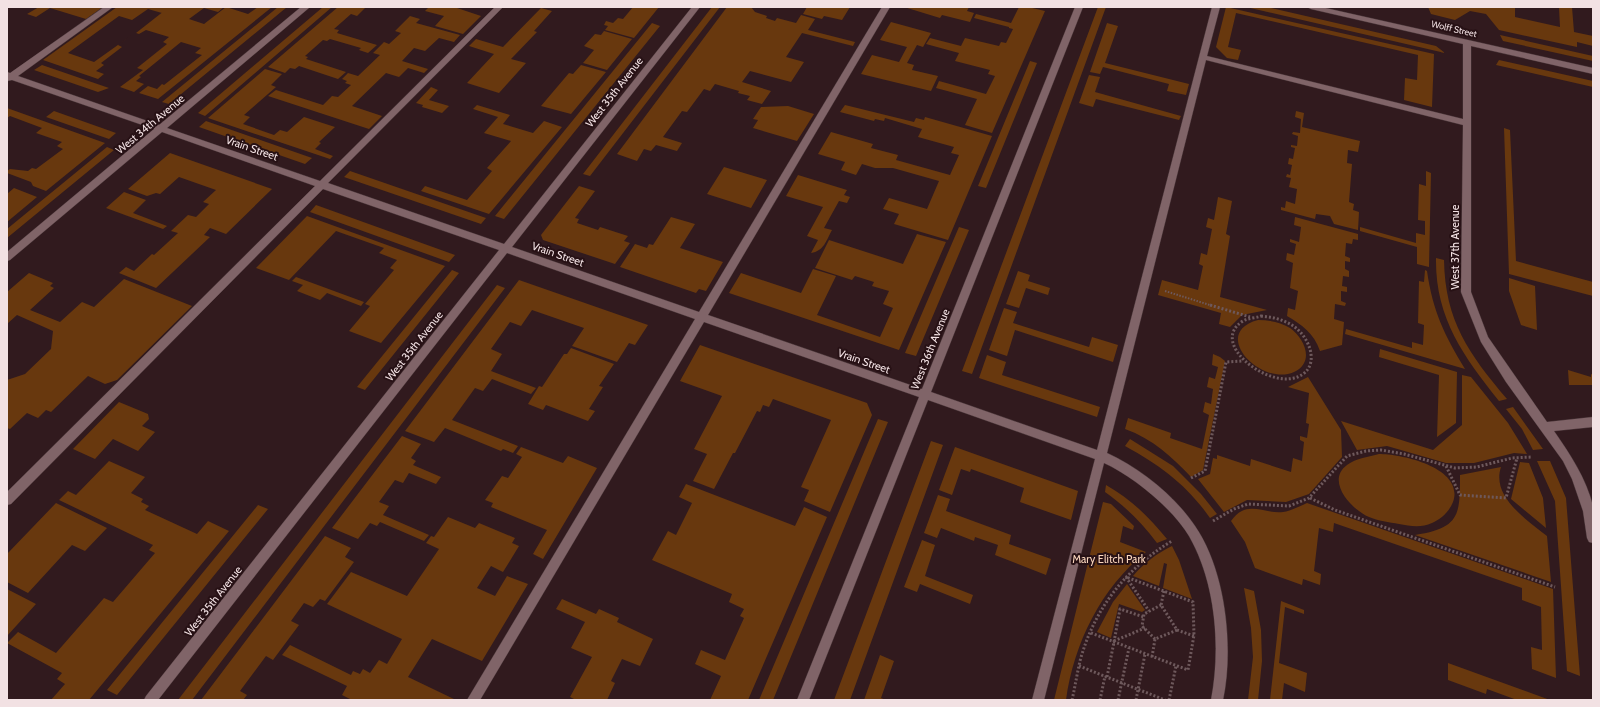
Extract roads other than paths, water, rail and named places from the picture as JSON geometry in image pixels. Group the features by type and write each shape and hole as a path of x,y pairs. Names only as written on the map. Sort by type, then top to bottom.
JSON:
{"street":[{"path":"9,77 109,7"},
{"name":"West 34th Avenue","path":"7,257 306,7"},
{"path":"7,500 499,7"},
{"name":"West 35th Avenue","path":"150,700 696,7"},
{"path":"473,700 886,7"},
{"name":"West 36th Avenue","path":"803,700 1079,7"},
{"path":"1038,700 1216,7"},
{"name":"Wolff Street","path":"1311,7 1593,71"},
{"name":"West 37th Avenue","path":"1467,42 1466,292 1484,339 1517,389 1567,458 1577,478 1589,511 1593,538"},
{"path":"1203,58 1467,123"},
{"name":"Vrain Street","path":"9,77 322,184 1101,456 1124,466 1145,482 1173,508 1192,531 1207,563 1219,613 1222,669 1217,700"},
{"path":"1546,427 1593,422"}],"park label":[{"name":"Mary Elitch Park","path":"1109,559"}]}
